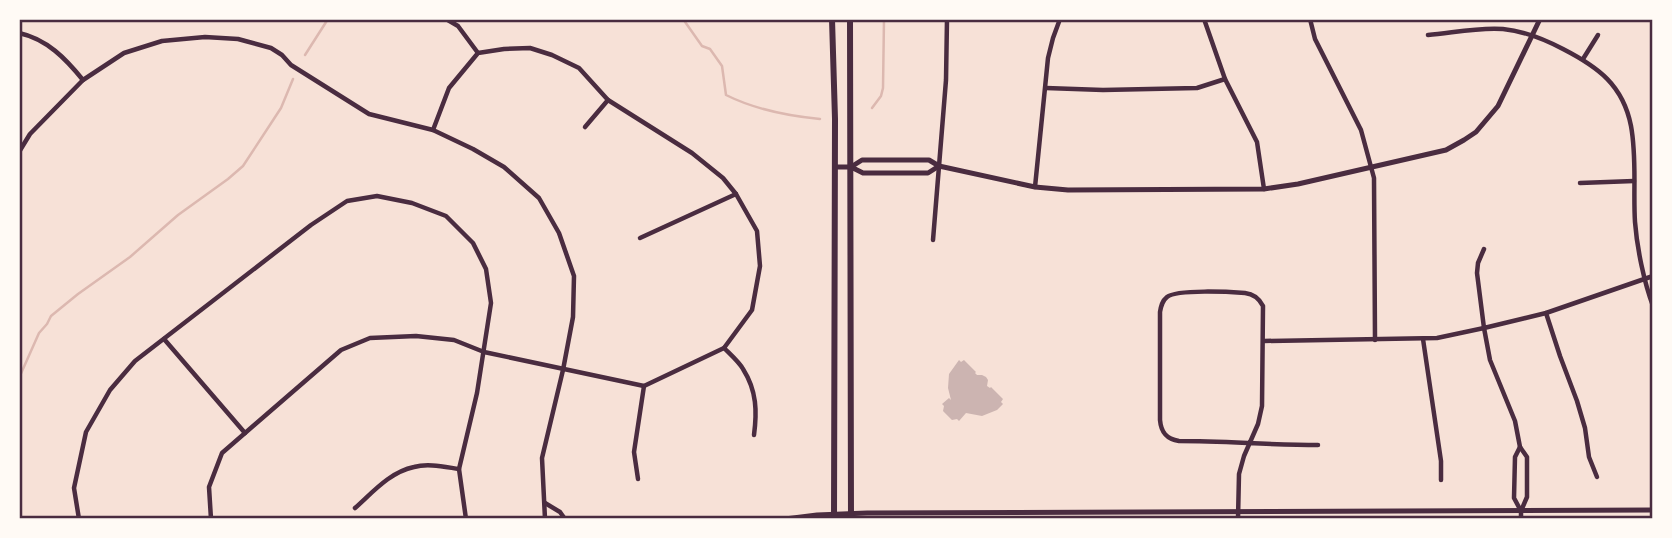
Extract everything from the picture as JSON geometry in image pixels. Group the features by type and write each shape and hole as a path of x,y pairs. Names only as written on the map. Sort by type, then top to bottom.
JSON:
{"main road":[{"path":"832,19 835,167 834,517"},
{"path":"850,19 851,516"}],"street":[{"path":"446,19 458,26 478,53"},
{"path":"933,240 946,80 947,19"},
{"path":"1035,187 1048,58 1060,19"},
{"path":"1204,19 1225,79 1257,142 1264,189"},
{"path":"1310,19 1315,39 1361,130 1371,168 1374,189 1375,340"},
{"path":"851,167 862,160 929,160 939,166 1035,187 1068,190 1264,189 1298,184 1446,150 1476,132 1498,106 1541,19"},
{"path":"1428,35 1506,29 1546,40 1583,59 1609,81 1625,107 1631,127 1635,222 1645,279 1653,306"},
{"path":"19,33 49,45 83,80"},
{"path":"1583,59 1598,35"},
{"path":"19,152 30,134 83,80 124,53 162,41 205,37 238,39 271,48 291,65 369,114 433,130 504,167 538,198 559,233 574,276 573,317 564,370 542,458 545,519"},
{"path":"211,519 209,487 222,453 341,350 370,338 416,336 454,340 484,352 644,386 724,348 752,310 760,266 757,231 736,194 723,178 692,153 608,100 579,68 530,48 478,53 449,88 433,130"},
{"path":"1046,88 1197,88 1225,79"},
{"path":"585,127 608,100"},
{"path":"835,167 851,167 863,173 928,173 939,166"},
{"path":"1580,183 1634,181"},
{"path":"640,238 736,194"},
{"path":"79,519 74,488 86,432 110,390 135,361 311,225 347,201 377,196 412,203 446,216 473,243 486,269 491,303 477,393 459,469 466,519"},
{"path":"1484,249 1477,273 1490,360 1515,421 1520,447 1527,457 1527,497 1521,515"},
{"path":"1263,341 1423,339 1546,313 1653,276"},
{"path":"1238,516 1239,474 1250,442 1258,424 1262,406 1262,306 1252,294 1245,293 1174,293 1168,296 1160,312 1160,420 1162,430 1168,438 1179,441 1250,442 1272,445 1318,445"},
{"path":"1546,313 1577,401 1585,428 1589,457 1597,477"},
{"path":"164,338 244,433"},
{"path":"1423,339 1441,461 1441,480"},
{"path":"724,348 743,369 753,389 757,413 754,435"},
{"path":"638,479 634,452 644,386"},
{"path":"1520,447 1515,457 1514,498 1521,515"},
{"path":"355,508 392,476 415,466 459,469"},
{"path":"545,503 560,512 565,519"},
{"path":"785,519 1071,512 1238,516 1521,515 1653,510"}],"building":[{"path":"959,360 964,360 977,375 986,377 987,386 1003,399 1003,404 997,410 982,416 966,413 959,421 952,420 943,411 942,404 949,398 951,400 949,374"}],"waterway":[{"path":"305,55 328,19"},
{"path":"683,19 702,46 710,49 722,66 726,95 772,111 820,119"},
{"path":"872,108 881,96 883,88 884,19"},
{"path":"19,378 39,333 51,316 130,257 178,215 243,166 281,108 293,79"}]}
